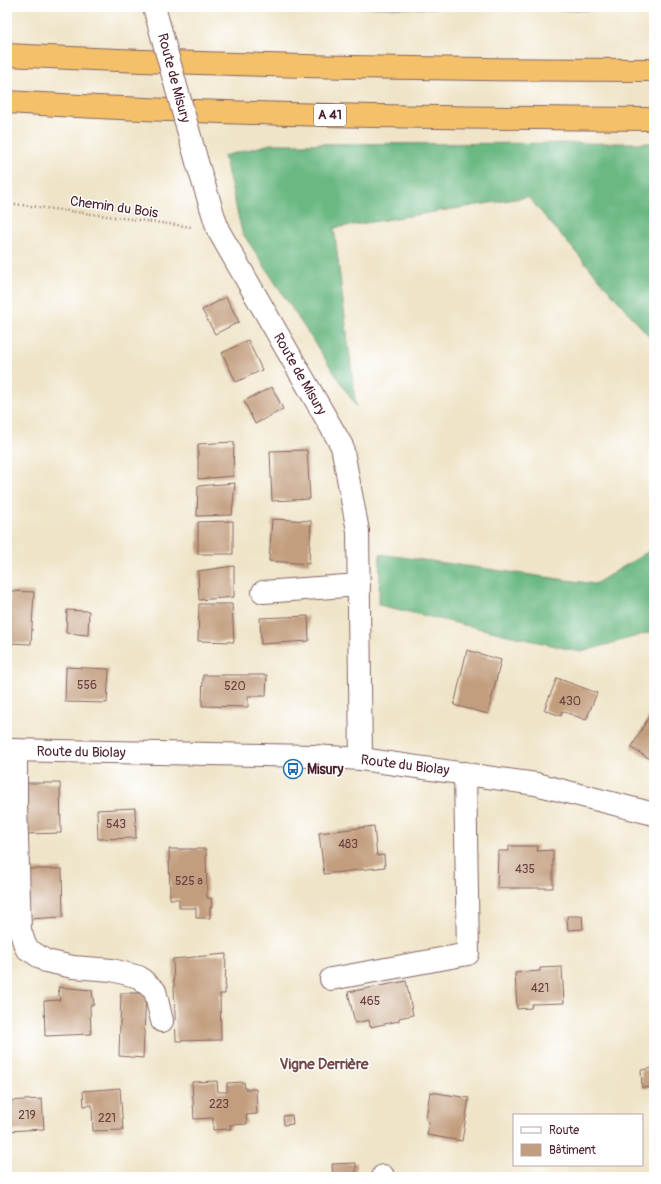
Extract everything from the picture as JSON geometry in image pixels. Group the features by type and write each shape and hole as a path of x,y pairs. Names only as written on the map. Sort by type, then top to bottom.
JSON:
{"highway":[{"path":"7,55 323,67 475,70 654,70"},
{"name":"A 41","path":"7,102 109,108 455,118 654,119"}],"street":[{"name":"Route de Misury","path":"154,7 197,162 218,230 342,446 358,532 361,759"},
{"path":"263,592 359,585"},
{"path":"11,750 16,806 20,930 26,948 46,961 73,967 112,970 139,977 155,991 162,1021"},
{"name":"Route du Biolay","path":"11,750 313,756 361,759 536,784 654,814"},
{"path":"331,979 468,954 465,773"}],"path":[{"name":"Chemin du Bois","path":"7,203 218,230"}],"green space":[{"path":"330,7 654,7 654,11"},
{"path":"654,143 654,342 528,197 334,228 356,406 242,232 224,156 271,144"},
{"path":"654,548 654,631 581,652 379,605 380,554 595,584"}],"building":[{"path":"226,297 239,322 215,334 202,310"},
{"path":"248,340 262,370 236,382 222,353"},
{"path":"272,387 283,409 255,424 244,401"},
{"path":"234,442 233,476 198,479 198,444"},
{"path":"307,450 310,499 272,501 270,451"},
{"path":"235,483 232,515 197,516 198,486"},
{"path":"272,519 311,521 309,564 269,561"},
{"path":"233,521 233,554 198,554 198,522"},
{"path":"234,566 234,597 199,600 198,571"},
{"path":"10,591 34,592 31,644 7,643 7,606 10,606"},
{"path":"199,604 232,604 234,642 198,641"},
{"path":"67,610 89,611 88,635 66,633"},
{"path":"308,616 309,641 261,644 260,618"},
{"path":"467,650 501,660 488,714 454,705"},
{"path":"66,667 109,669 107,703 65,702"},
{"path":"203,675 267,675 266,696 248,696 248,707 202,706"},
{"path":"557,678 597,693 586,720 562,711 561,716 544,710"},
{"path":"654,708 654,761 631,748"},
{"path":"25,783 60,783 61,833 26,834"},
{"path":"135,808 136,838 98,839 97,810"},
{"path":"374,826 377,856 384,855 385,867 324,874 319,833"},
{"path":"509,846 538,846 537,851 553,850 553,888 497,888 498,851 509,851"},
{"path":"169,849 206,849 207,898 211,898 212,907 210,907 210,918 196,918 196,908 179,908 179,899 170,899"},
{"path":"28,869 62,869 63,917 28,919"},
{"path":"567,916 582,916 583,929 568,930"},
{"path":"226,954 225,994 220,994 221,1040 176,1041 173,959"},
{"path":"562,967 564,1003 532,1004 531,1008 517,1009 515,973 540,971 540,968"},
{"path":"406,981 413,1015 399,1018 399,1021 370,1027 369,1020 355,1023 348,992"},
{"path":"58,987 92,990 94,1005 90,1005 91,1034 45,1036 44,1001 60,1000"},
{"path":"121,993 146,993 143,1058 119,1056"},
{"path":"654,1068 654,1087 642,1088 641,1070"},
{"path":"217,1081 218,1092 227,1092 227,1083 244,1082 245,1089 256,1089 257,1114 246,1115 247,1124 230,1125 231,1129 213,1130 213,1118 194,1119 192,1082"},
{"path":"120,1088 123,1130 93,1131 92,1105 84,1106 83,1091"},
{"path":"430,1092 469,1098 462,1141 427,1135 429,1123 426,1118"},
{"path":"42,1099 44,1129 7,1131 7,1101"},
{"path":"292,1115 293,1124 284,1125 283,1116"},
{"path":"356,1163 356,1177 333,1177 332,1164"},
{"path":"249,1175 249,1177 226,1177 226,1176"}],"place":[{"name":"Misury","path":"293,769"}],"district":[{"name":"Vigne Derrière","path":"324,1064"}]}
